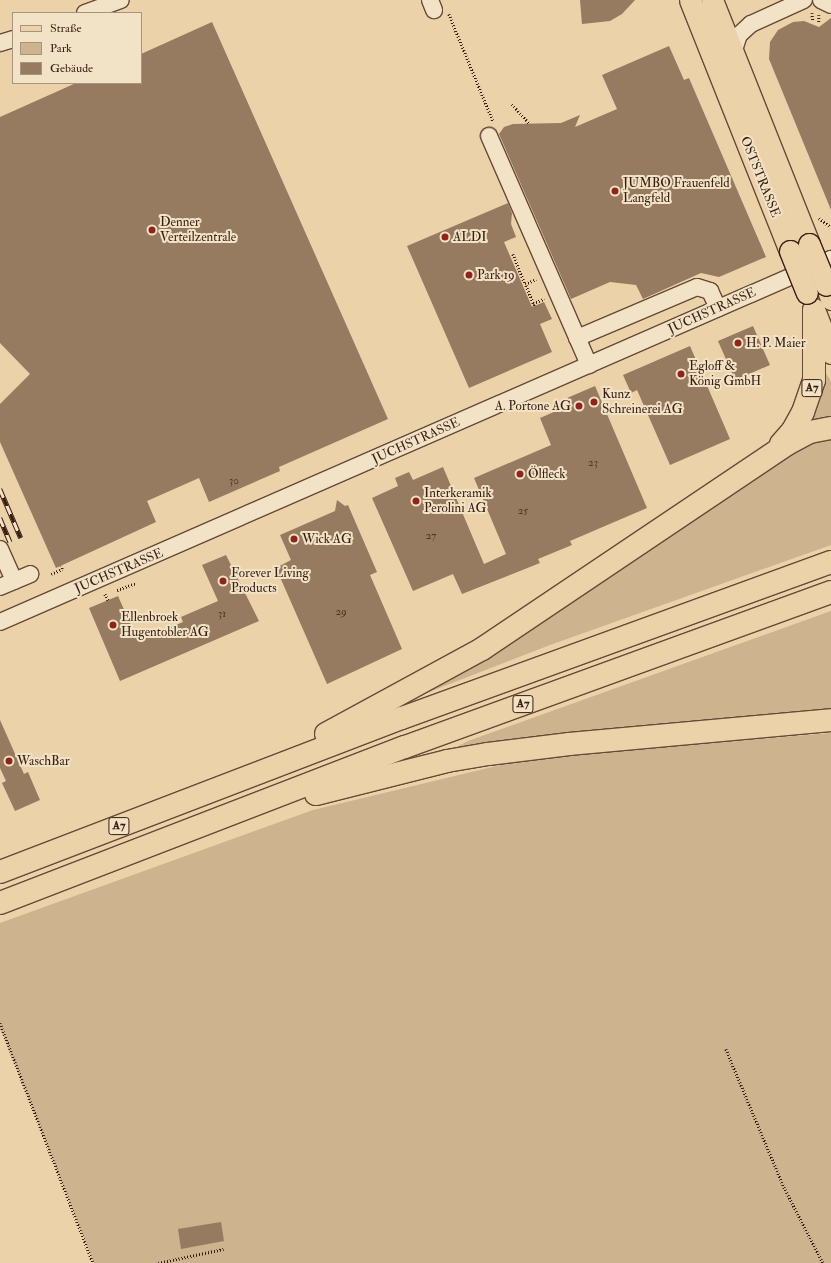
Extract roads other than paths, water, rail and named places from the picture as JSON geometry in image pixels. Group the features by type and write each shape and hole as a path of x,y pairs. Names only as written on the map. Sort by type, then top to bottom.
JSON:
{"highway":[{"name":"A7","path":"772,453 793,430 811,390 815,366 819,297"},
{"name":"A7","path":"238,780 411,690 475,653 545,608 772,453 803,435 831,428"},
{"name":"A7","path":"0,872 238,780 600,645 831,562"},
{"name":"A7","path":"0,903 478,720 831,592"},
{"name":"A7","path":"216,820 440,763 488,754 569,744 831,720"}],"main road":[{"name":"OSTSTRASSE","path":"690,0 800,248"},
{"name":"OSTSTRASSE","path":"712,0 800,248 819,297 831,353"}],"street":[{"path":"88,12 121,0"},
{"path":"732,53 739,35 751,24 812,4 831,5"},
{"path":"0,43 12,39"},
{"path":"492,131 549,274 589,365"},
{"name":"JUCHSTRASSE","path":"0,622 831,259"},
{"path":"577,338 697,287 710,291 718,308"},
{"path":"0,549 7,584 30,574"}],"railway":[{"path":"0,489 21,538"},
{"path":"0,518 10,542"}],"place":[{"name":"JUMBO Frauenfeld Langfeld","path":"615,191"},
{"name":"Denner Verteilzentrale","path":"152,230"},
{"name":"ALDI","path":"445,237"},
{"name":"Park 19","path":"469,275"},
{"name":"H. P. Maier","path":"738,343"},
{"name":"Egloff & König GmbH","path":"681,374"},
{"name":"Kunz Schreinerei AG","path":"594,402"},
{"name":"A. Portone AG","path":"579,406"},
{"name":"Ölfleck","path":"520,474"},
{"name":"Interkeramik Perolini AG","path":"416,501"},
{"name":"Wick AG","path":"294,539"},
{"name":"Forever Living Products","path":"223,581"},
{"name":"Ellenbroek Hugentobler AG","path":"113,625"},
{"name":"WaschBar","path":"9,761"}]}
